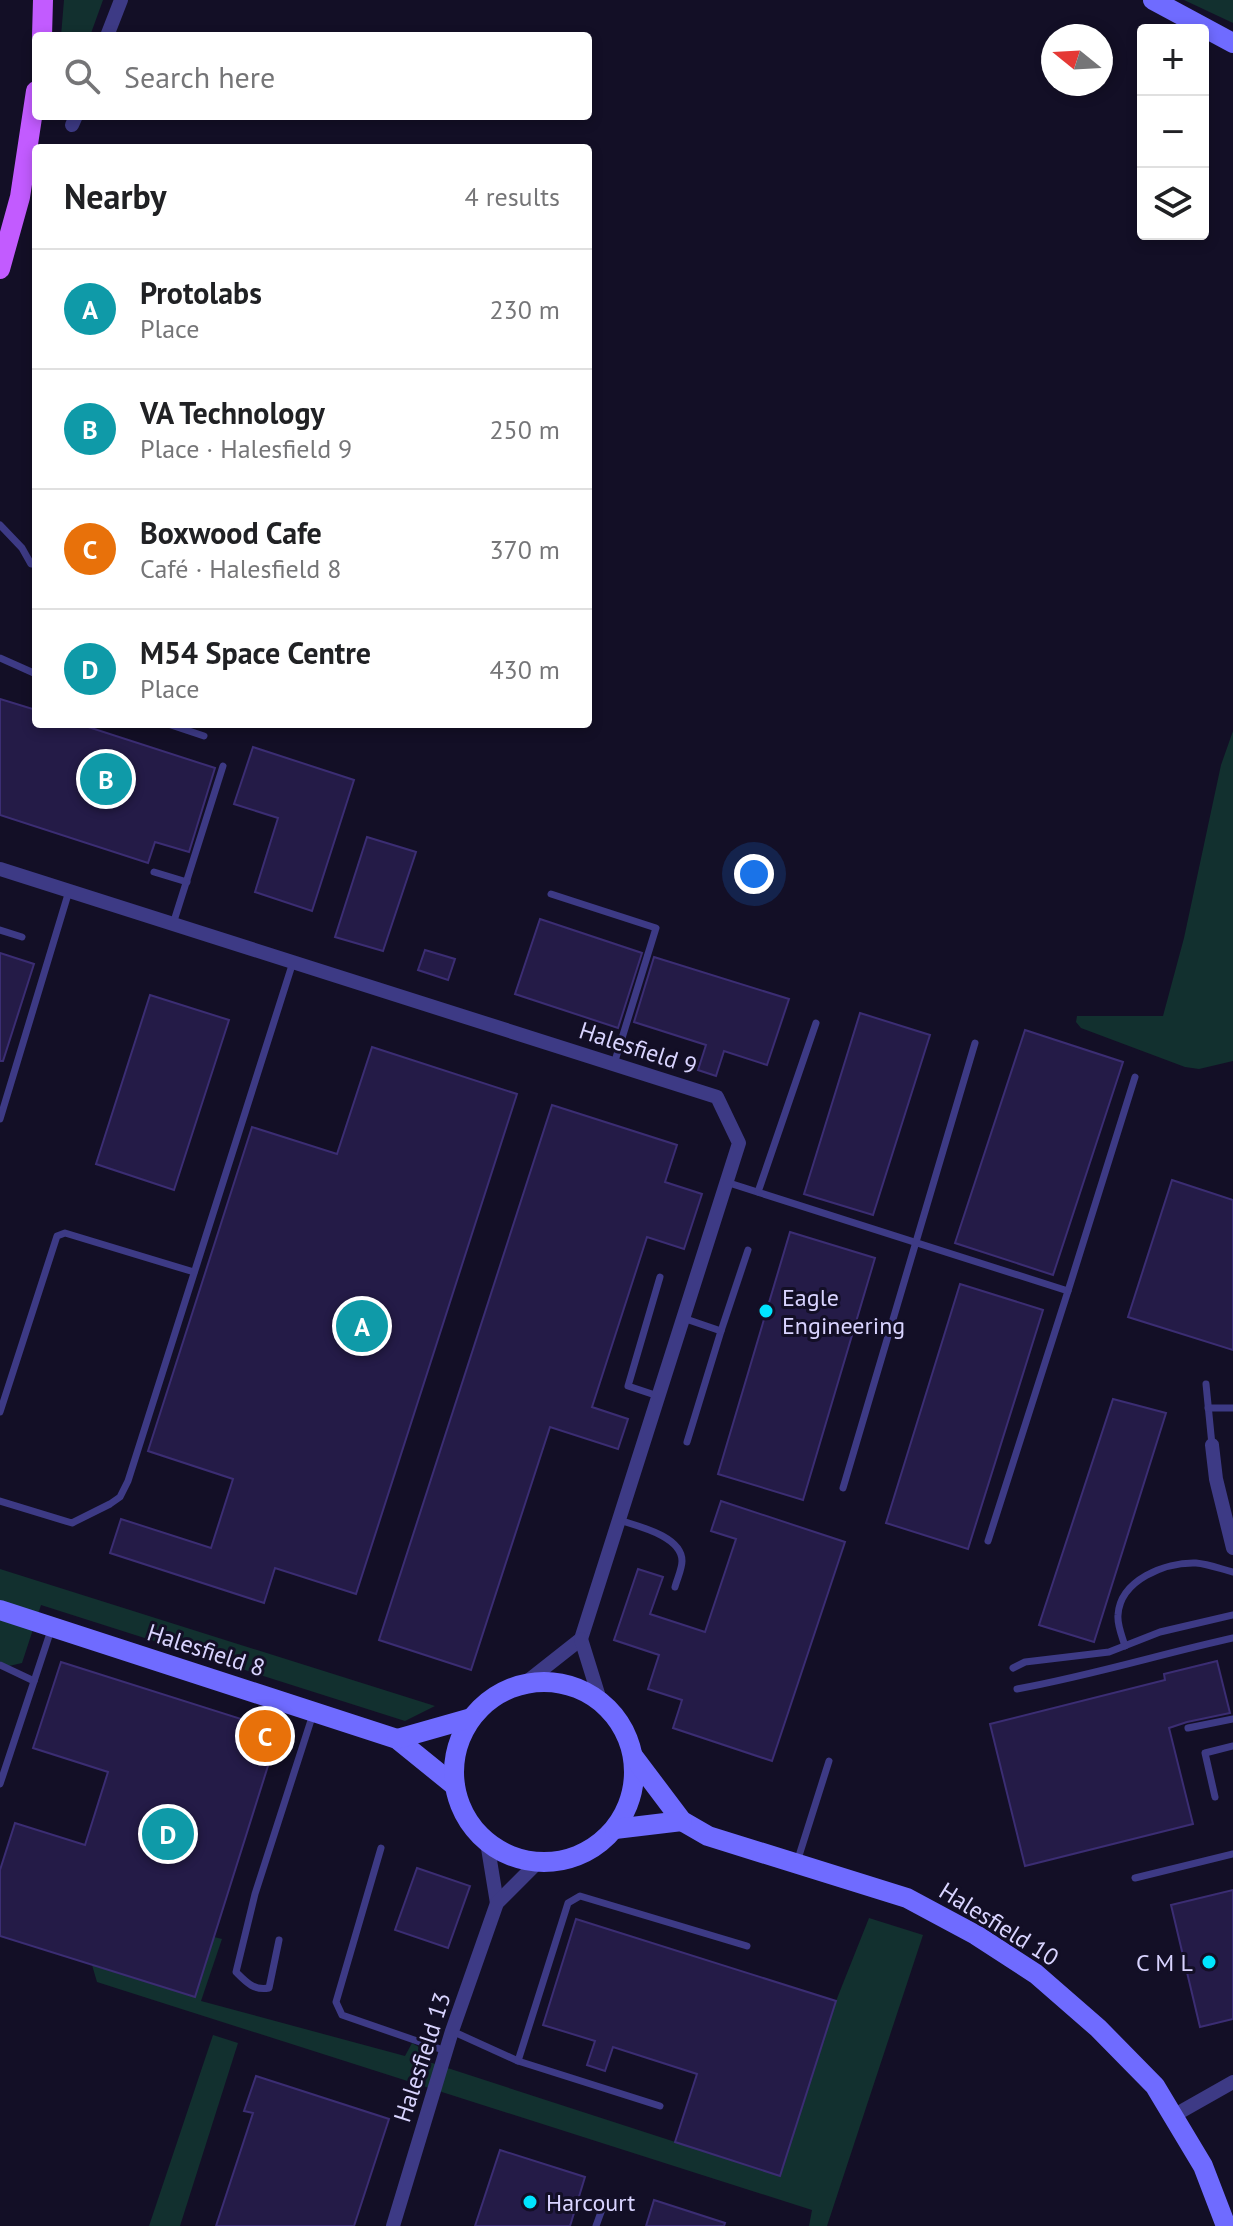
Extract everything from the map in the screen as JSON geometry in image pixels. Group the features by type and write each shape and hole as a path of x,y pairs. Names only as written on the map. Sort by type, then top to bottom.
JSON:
{"main road":[{"path":"42,32 43,0"},
{"path":"0,269 20,197 32,118"}],"street":[{"path":"109,32 121,0"},
{"path":"1153,0 1233,43"},
{"name":"Halesfield 9","path":"0,869 717,1097 739,1143 581,1639"},
{"path":"1212,1445 1216,1479 1229,1516 1233,1548"},
{"name":"Halesfield 8","path":"0,1610 397,1739 455,1786"},
{"path":"397,1739 471,1718 507,1689 529,1680 581,1639 600,1700 623,1728 633,1756 634,1779 628,1806 615,1829 599,1844 572,1858 538,1862 521,1860 487,1842 469,1824 455,1786 458,1745 471,1718"},
{"path":"529,1680 570,1685 600,1700"},
{"name":"Halesfield 10","path":"633,1756 682,1821 708,1836 907,1898 976,1935 1036,1974 1098,2028 1155,2086 1203,2166 1226,2226"},
{"path":"615,1829 682,1821"},
{"path":"487,1842 497,1903"},
{"path":"497,1903 538,1862"},
{"name":"Halesfield 13","path":"393,2226 452,2031 497,1903"},
{"path":"1173,2116 1233,2082"}],"lane":[{"path":"0,525 22,548 32,564"},
{"path":"0,658 32,672"},
{"path":"180,728 204,736"},
{"path":"173,924 223,766"},
{"path":"154,872 187,882"},
{"path":"0,1119 69,891"},
{"path":"551,894 656,928 614,1064"},
{"path":"0,930 22,937"},
{"path":"0,1501 72,1523 120,1497 128,1481 293,962"},
{"path":"758,1192 816,1023"},
{"path":"843,1488 975,1043"},
{"path":"988,1541 1135,1077"},
{"path":"726,1182 1068,1291"},
{"path":"0,1412 57,1236 65,1233 194,1272"},
{"path":"687,1442 748,1250"},
{"path":"658,1396 628,1386 660,1277"},
{"path":"683,1318 721,1331"},
{"path":"1206,1384 1212,1445"},
{"path":"1208,1408 1233,1408"},
{"path":"619,1520 664,1535 678,1551 682,1561 675,1587"},
{"path":"1125,1646 1118,1614 1127,1590 1138,1580 1177,1564 1201,1563 1233,1572"},
{"path":"1013,1668 1025,1662 1109,1652 1160,1632 1233,1615"},
{"path":"1,1780 52,1627"},
{"path":"1017,1689 1081,1677 1233,1638"},
{"path":"0,1665 34,1681"},
{"path":"279,1940 269,1988 260,1990 236,1972 255,1894 314,1712"},
{"path":"1188,1728 1233,1719"},
{"path":"1215,1797 1205,1753 1233,1746"},
{"path":"797,1864 829,1761"},
{"path":"381,1848 336,2002 342,2015 446,2051"},
{"path":"1135,1878 1233,1854"},
{"path":"518,2061 568,1903 580,1896 747,1946"},
{"path":"452,2031 518,2061 660,2106"},
{"path":"596,2226 605,2201"}],"green space":[{"path":"64,0 103,0 91,32 61,32"},
{"path":"1184,0 1233,0 1233,23"},
{"path":"1233,731 1233,1061 1199,1069 1185,1067 1081,1028 1076,1022 1077,1016 1163,1016 1184,938 1221,765"},
{"path":"0,1569 435,1706 405,1721 41,1605 22,1663 9,1666 0,1662"},
{"path":"869,1918 923,1935 827,2226 809,2226 812,2210 97,1982 92,1965 194,1997 214,1937 222,1939 201,2001 405,2056 412,2043 424,2050 426,2061 780,2176 836,2001"},
{"path":"213,2035 238,2043 180,2226 149,2226"}],"building":[{"path":"0,699 32,709 32,728 91,728 215,768 189,852 155,842 148,863 0,815"},
{"path":"253,747 354,780 312,911 255,892 278,818 234,804"},
{"path":"367,837 416,852 383,951 335,937"},
{"path":"540,919 642,953 618,1028 515,994"},
{"path":"425,950 455,959 448,980 418,970"},
{"path":"0,953 34,964 3,1061 0,1061"},
{"path":"654,957 789,999 767,1065 724,1051 716,1076 698,1070 706,1045 634,1022"},
{"path":"150,995 229,1020 174,1190 96,1164"},
{"path":"860,1013 930,1035 873,1215 804,1194"},
{"path":"1025,1030 1123,1062 1053,1275 955,1243"},
{"path":"372,1047 517,1094 356,1594 275,1568 264,1603 110,1553 121,1519 211,1548 233,1479 148,1451 252,1127 337,1154"},
{"path":"552,1105 677,1145 665,1182 702,1194 684,1249 647,1237 592,1407 628,1419 618,1449 550,1427 471,1670 379,1640"},
{"path":"1172,1180 1233,1200 1233,1350 1128,1317"},
{"path":"790,1232 875,1258 803,1500 718,1474"},
{"path":"960,1284 1043,1310 968,1549 886,1523"},
{"path":"1113,1399 1166,1413 1094,1642 1039,1625"},
{"path":"721,1501 845,1542 772,1761 673,1728 682,1700 648,1689 659,1655 614,1640 638,1569 663,1577 650,1614 705,1632 736,1539 711,1531"},
{"path":"1217,1661 1230,1713 1169,1728 1193,1824 1025,1866 990,1724 1165,1680 1164,1674"},
{"path":"61,1662 279,1731 195,1997 0,1936 0,1870 15,1823 85,1845 108,1772 33,1748"},
{"path":"417,1868 470,1886 448,1948 395,1930"},
{"name":"C M L","path":"1233,1890 1233,2019 1200,2027 1171,1905"},
{"path":"576,1919 836,2001 780,2176 675,2142 697,2074 613,2047 605,2071 587,2065 595,2041 543,2025"},
{"path":"256,2076 389,2119 354,2226 216,2226 253,2113 244,2111"},
{"name":"Harcourt","path":"500,2150 585,2177 570,2226 475,2226"},
{"path":"654,2200 725,2223 724,2226 646,2226"}],"place":[{"name":"VA Technology","path":"106,779"},
{"name":"Eagle Engineering","path":"766,1311"},
{"name":"Protolabs","path":"362,1326"},
{"name":"Boxwood Cafe","path":"265,1736"},
{"name":"M54 Space Centre","path":"168,1834"},
{"name":"C M L","path":"1209,1962"},
{"name":"Harcourt","path":"530,2202"}]}
